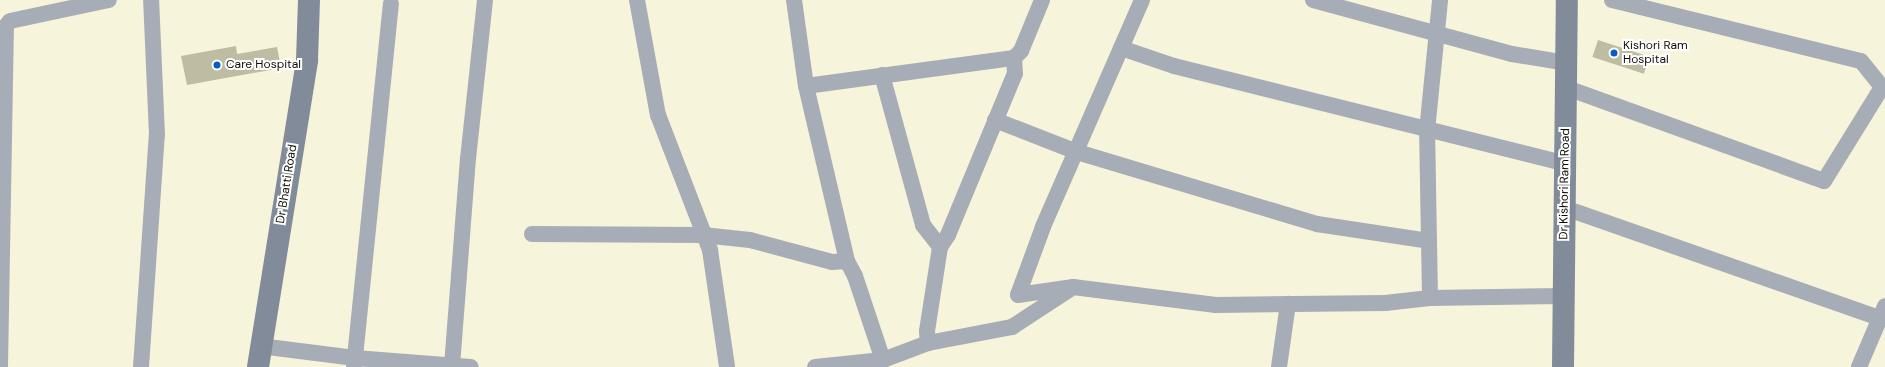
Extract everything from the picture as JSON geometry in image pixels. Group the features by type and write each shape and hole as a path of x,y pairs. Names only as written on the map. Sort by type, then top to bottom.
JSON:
{"street":[{"path":"0,367 6,26 10,21 109,0"},
{"path":"141,367 157,135 151,0"},
{"name":"Dr Bhatti Road","path":"258,367 260,346 307,60 309,0"},
{"path":"452,366 468,159 485,0"},
{"path":"632,0 658,115 710,250 727,367"},
{"path":"794,0 806,86 847,261 855,276 883,360"},
{"path":"806,86 1014,58 1021,51 1042,0"},
{"path":"1142,0 1043,227 1018,295 1073,287 1216,305 1384,303 1430,298 1564,296"},
{"path":"1313,0 1512,54 1567,63"},
{"path":"1430,298 1427,131 1440,0"},
{"name":"Dr Kishori Ram Road","path":"1563,367 1568,0"},
{"path":"1566,88 1824,181 1883,86 1861,61 1612,0"},
{"path":"354,362 391,4"},
{"path":"1121,48 1174,66 1427,131 1566,164"},
{"path":"928,343 927,331 940,247 948,235 1015,73 1014,58"},
{"path":"882,75 923,225 940,247"},
{"path":"995,120 1077,152 1317,224 1429,241"},
{"path":"1565,208 1882,312 1859,367"},
{"path":"532,234 703,235 750,240 832,262 847,261"},
{"path":"816,367 883,360 928,343 1012,327 1073,287"},
{"path":"1279,367 1288,304"},
{"path":"260,346 354,362 471,367"}],"building":[{"path":"1598,40 1649,57 1644,74 1592,57"},
{"path":"236,46 237,54 277,47 281,68 187,85 181,56"}],"place":[{"name":"Kishori Ram Hospital","path":"1614,53"},
{"name":"Care Hospital","path":"217,65"}]}
